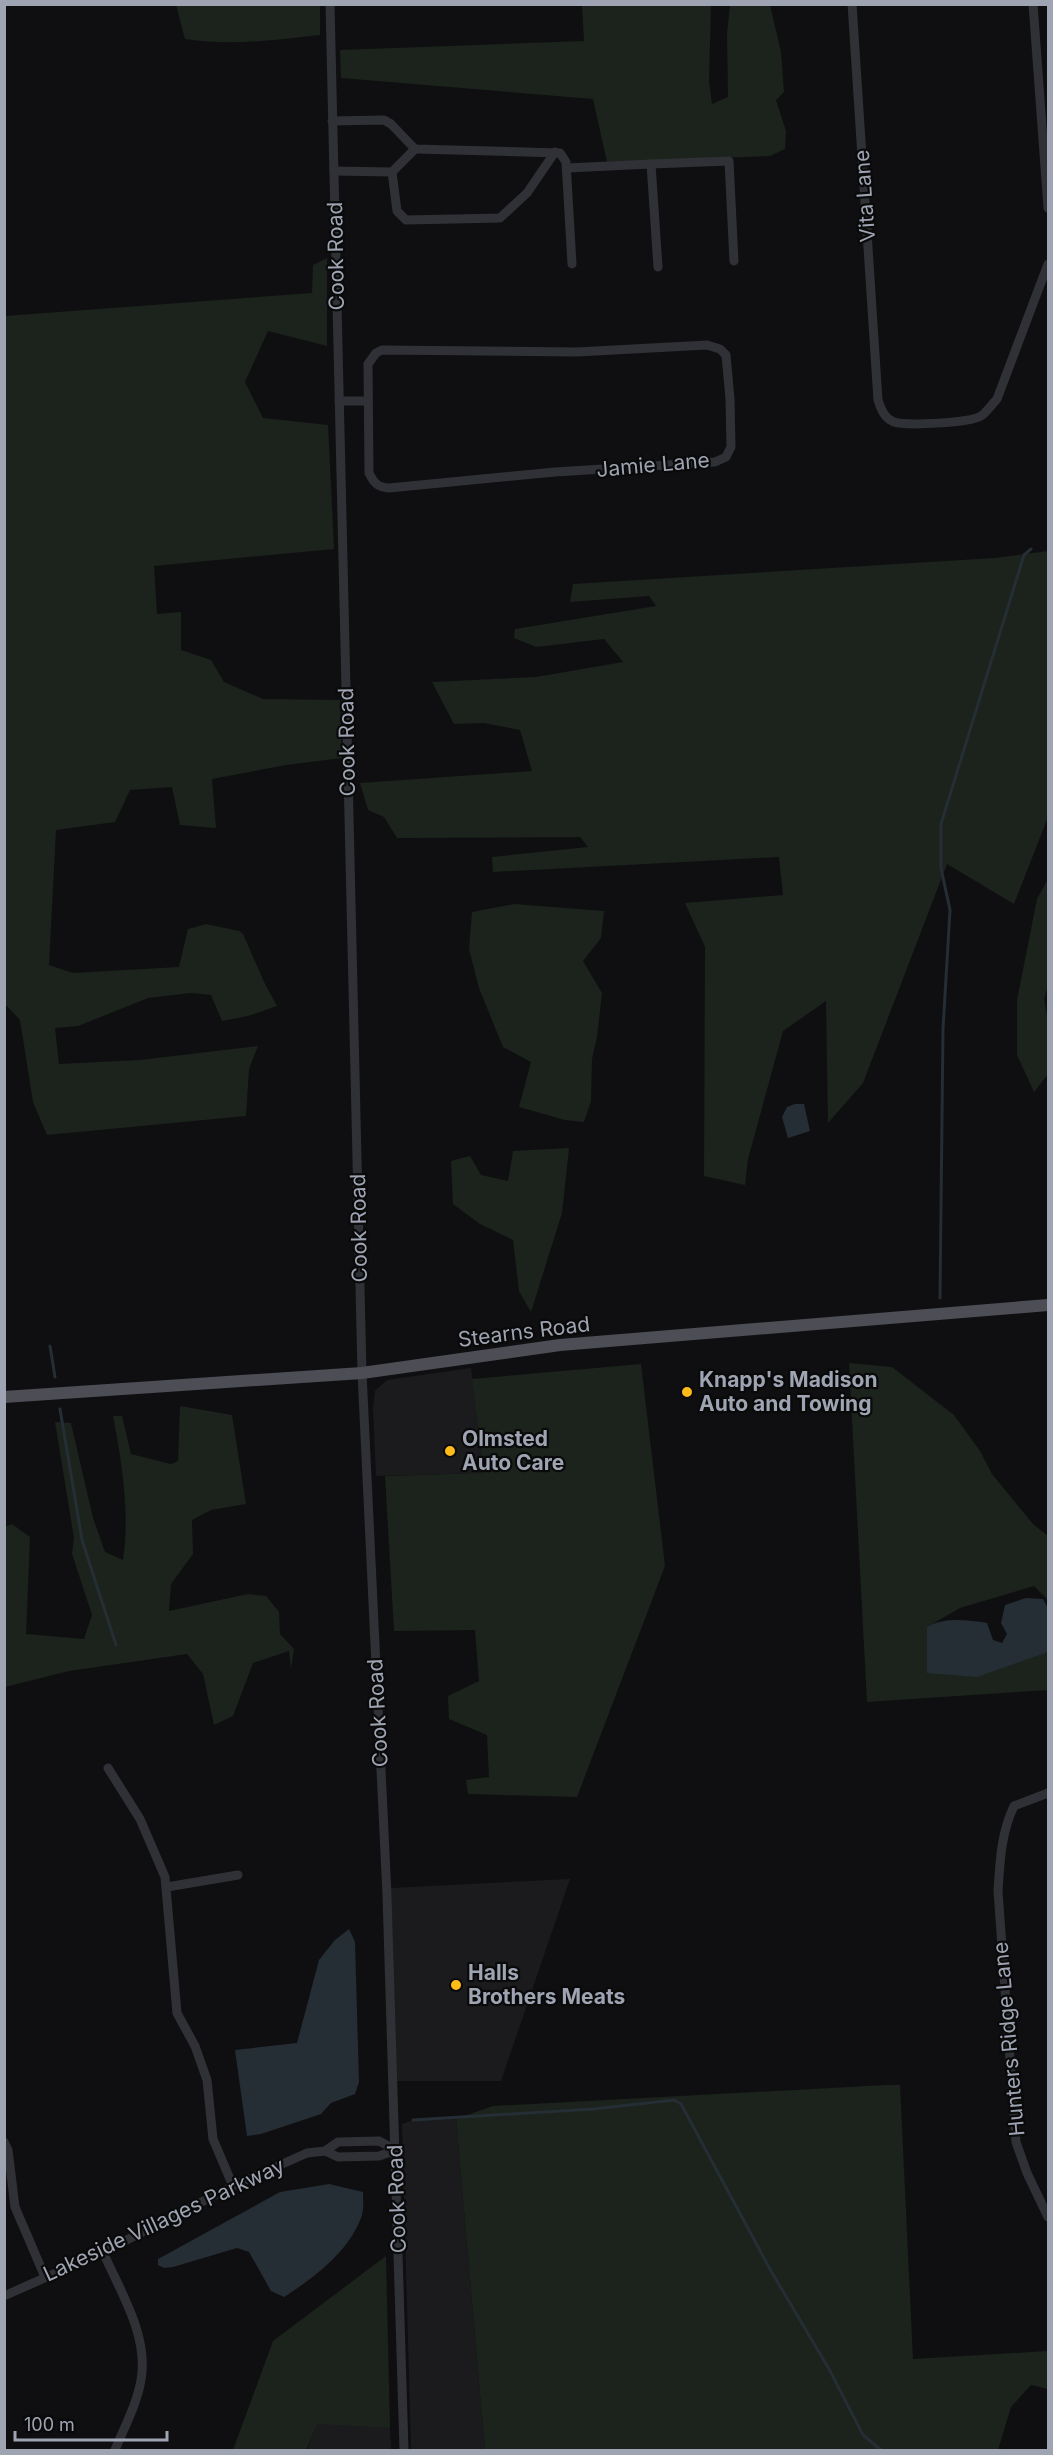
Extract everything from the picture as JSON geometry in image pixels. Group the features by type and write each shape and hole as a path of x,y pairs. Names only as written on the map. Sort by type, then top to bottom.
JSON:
{"main road":[{"name":"Stearns Road","path":"4,1397 362,1373 560,1345 1048,1305"}],"street":[{"name":"Cook Road","path":"330,4 362,1373 387,1895 404,2451"},
{"name":"Vita Lane","path":"852,4 878,387 882,412 892,421 904,423 960,422 981,417 997,399 1048,264"},
{"path":"1033,4 1048,208"},
{"path":"332,121 384,120 391,124 415,149 555,152 564,157 567,168 572,264"},
{"path":"334,171 392,172 415,149"},
{"path":"392,172 397,211 406,220 500,218 527,193 555,152"},
{"path":"567,168 729,160 734,261"},
{"path":"651,164 658,267"},
{"name":"Jamie Lane","path":"707,345 720,349 726,356 731,447 726,457 715,462 555,472 389,488 379,487 369,473 367,401 368,364 376,353 382,350 577,352 707,345"},
{"path":"339,401 367,401"},
{"path":"108,1768 140,1819 167,1887 177,2013 195,2046 207,2080 213,2139 233,2186"},
{"name":"Hunters Ridge Lane","path":"1048,1793 1014,1806 1005,1825 998,1891 1016,2142 1027,2173 1048,2217"},
{"path":"167,1887 238,1875"},
{"name":"Lakeside Villages Parkway","path":"4,2296 103,2252 233,2186 308,2153 325,2151 338,2142 379,2141 396,2150"},
{"path":"4,2142 8,2150 15,2207 45,2277"},
{"name":"Lakeside Villages Parkway","path":"325,2151 338,2157 379,2156 396,2150"},
{"path":"103,2252 139,2338 143,2367 137,2396 115,2451"}],"shaded area":[{"path":"176,5 320,5 320,35 236,42 185,39"},
{"path":"582,5 711,5 709,81 712,104 728,97 727,33 730,5 770,5 781,52 784,92 776,100 786,131 785,149 770,156 607,162 593,99 341,78 340,50 584,41"},
{"path":"327,258 327,346 268,331 245,382 263,418 328,425 334,549 154,566 157,614 181,612 181,650 211,660 224,682 263,699 340,700 342,758 286,765 212,779 216,828 180,825 172,787 130,790 115,822 56,830 49,965 73,973 179,967 188,929 206,924 239,931 243,934 277,1006 248,1016 222,1021 211,995 191,993 148,998 78,1026 55,1028 59,1064 140,1060 258,1046 249,1069 246,1116 47,1135 33,1102 20,1020 4,1003 5,316 312,293 313,265"},
{"path":"1048,551 1048,817 1014,904 947,864 863,1083 828,1123 826,1001 783,1031 748,1159 745,1185 704,1176 705,947 685,903 783,895 779,857 493,872 492,857 588,847 580,837 397,838 384,817 368,810 360,783 532,771 520,730 484,723 454,724 432,682 536,677 623,662 604,639 536,647 514,638 515,629 656,606 649,596 570,602 573,584 995,558"},
{"path":"1048,879 1048,986 1044,999 1048,1021 1048,1074 1034,1092 1017,1055 1017,1000 1037,899"},
{"path":"514,904 604,911 601,938 583,961 602,993 592,1059 591,1101 584,1122 565,1120 519,1107 531,1062 503,1047 479,988 469,949 472,912"},
{"path":"804,1104 810,1131 788,1138 782,1117 787,1107"},
{"path":"569,1148 562,1213 531,1312 519,1291 513,1240 480,1224 453,1204 451,1161 470,1156 481,1175 508,1181 513,1151"},
{"path":"849,1363 892,1367 954,1415 980,1451 992,1474 1033,1524 1048,1536 1048,1600 1034,1586 960,1608 927,1627 927,1673 1048,1652 1048,1690 867,1702"},
{"path":"641,1364 665,1566 577,1797 468,1794 466,1780 489,1777 487,1735 449,1719 448,1696 479,1681 475,1630 394,1631 385,1476 484,1473 472,1379"},
{"path":"471,1368 484,1473 376,1476 373,1408 375,1391 387,1380"},
{"path":"180,1406 232,1415 246,1504 211,1510 192,1520 193,1554 171,1584 169,1611 248,1594 266,1596 279,1612 280,1634 294,1649 291,1669 289,1651 253,1663 233,1716 214,1725 203,1674 187,1654 69,1671 5,1687 5,1527 12,1524 30,1537 26,1634 84,1639 92,1615 72,1554 74,1538 55,1422 71,1423 93,1518 105,1552 123,1560 125,1506 113,1416 122,1416 131,1454 171,1464 178,1461"},
{"path":"1026,1598 1043,1599 1048,1608 1048,1652 977,1677 927,1673 927,1627 948,1621 964,1620 987,1623 993,1640 1002,1643 1007,1634 1001,1623 1005,1605"},
{"path":"570,1879 501,2081 397,2081 391,1888"},
{"path":"349,1929 355,1942 359,2082 355,2094 331,2103 321,2114 261,2134 247,2136 235,2050 297,2043 319,1960 335,1940"},
{"path":"900,2085 913,2359 1048,2351 1048,2389 1031,2385 1011,2407 998,2450 485,2450 456,2119 493,2106"},
{"path":"456,2119 485,2450 411,2450 402,2124 413,2120"},
{"path":"329,2184 363,2192 362,2215 349,2240 330,2262 284,2297 271,2291 249,2252 237,2248 173,2267 164,2268 158,2265 158,2259 280,2192"},
{"path":"386,2256 390,2428 317,2424 306,2450 233,2450 273,2341"},
{"path":"316,2423 390,2428 391,2450 307,2450"}],"waterway":[{"path":"940,1298 943,1029 950,910 941,868 941,824 1024,555 1031,549"},
{"path":"50,1346 55,1377"},
{"path":"60,1409 82,1540 116,1645"},
{"path":"413,2120 594,2109 674,2100 681,2104 771,2271 829,2369 863,2435 881,2450"}],"place":[{"name":"Knapp's Madison Auto and Towing","path":"687,1392"},
{"name":"Olmsted Auto Care","path":"450,1451"},
{"name":"Halls Brothers Meats","path":"456,1985"}]}
